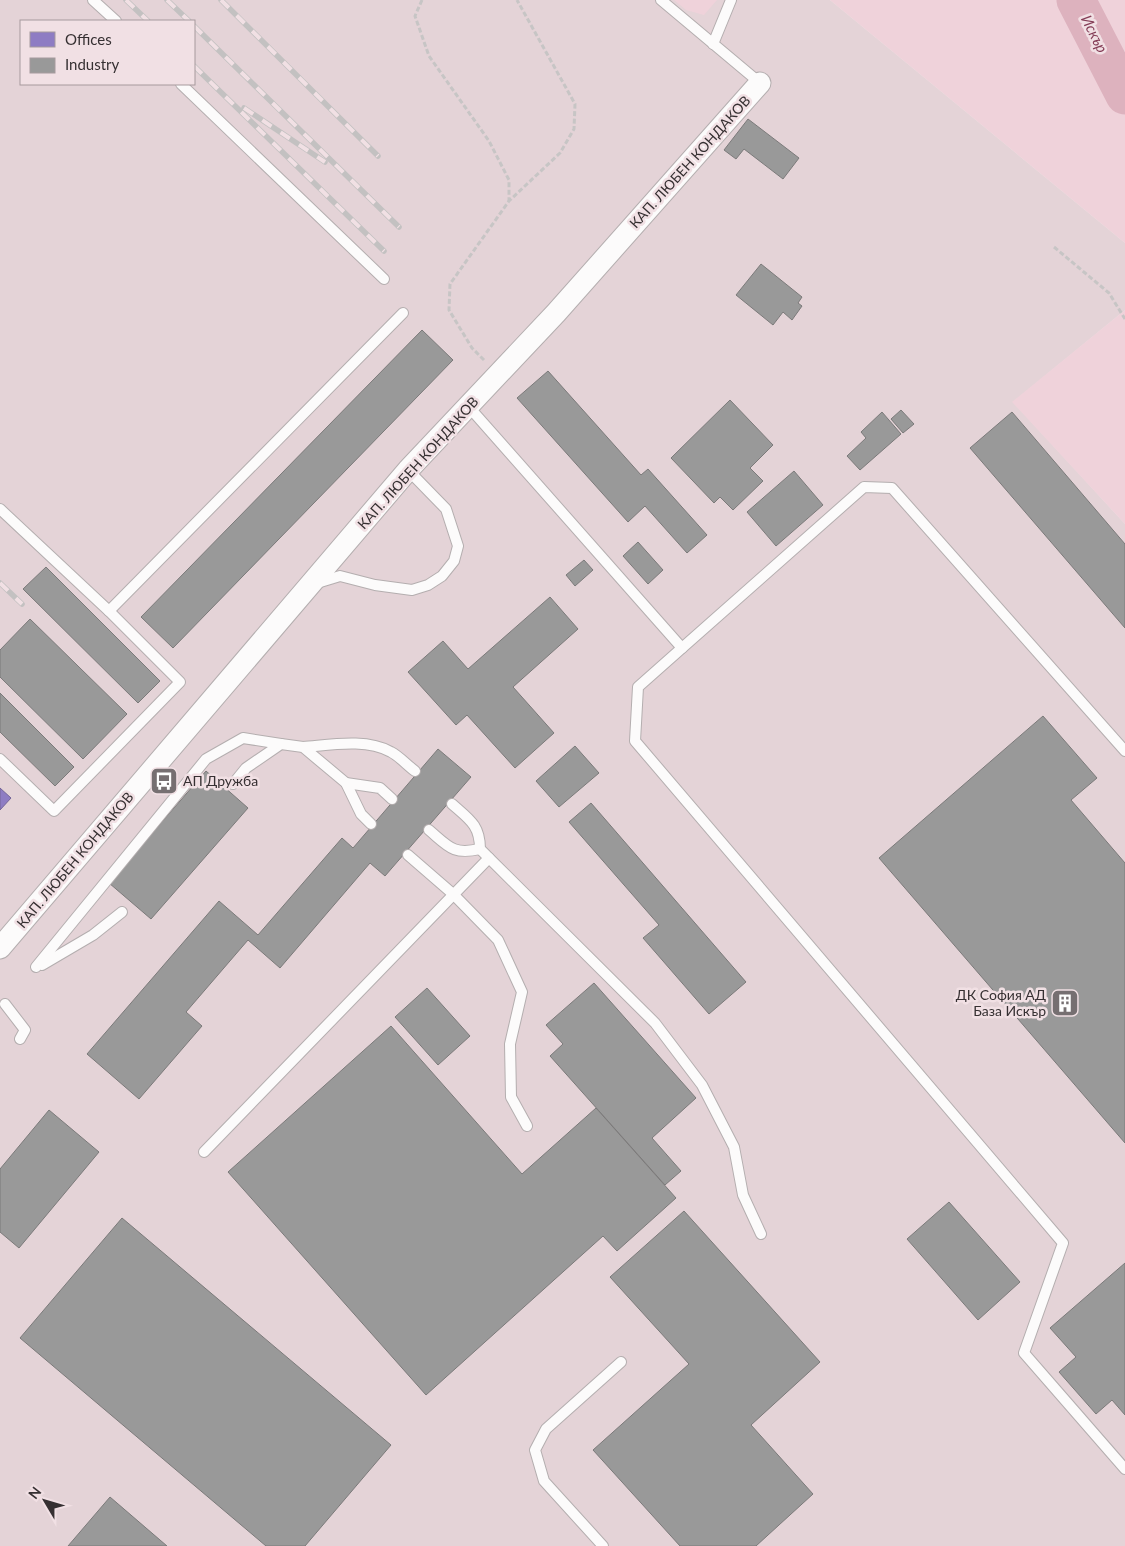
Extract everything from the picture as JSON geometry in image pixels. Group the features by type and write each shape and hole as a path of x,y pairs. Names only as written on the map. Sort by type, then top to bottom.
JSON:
{"street":[{"name":"КАП. ЛЮБЕН КОНДАКОВ","path":"0,948 408,470 469,407 760,83"}],"lane":[{"path":"94,0 115,20"},
{"name":"КАП. ЛЮБЕН КОНДАКОВ","path":"661,0 760,83"},
{"path":"713,44 731,0"},
{"path":"182,85 384,279"},
{"path":"109,611 403,313"},
{"path":"469,407 682,648"},
{"path":"309,586 340,576 375,585 412,590 428,585 442,576 454,561 458,546 446,509 408,470"},
{"path":"1125,751 892,488 864,487 638,687 635,740 1063,1243 1024,1353 1125,1469"},
{"path":"0,509 109,611 180,682 54,811 0,759"},
{"path":"122,912 93,935 36,967 206,759 243,738 303,747 340,744 377,746 392,752 415,771"},
{"path":"233,784 246,768 280,744"},
{"path":"303,747 346,783 361,814 372,824"},
{"path":"346,783 380,788 392,799"},
{"path":"452,804 472,821 480,834 480,849 655,1023 702,1085 734,1147 742,1195 760,1234"},
{"path":"429,830 448,846 462,853 480,849"},
{"path":"408,855 453,894 498,940 522,992 510,1044 511,1088 512,1097 527,1126"},
{"path":"204,1152 489,858"},
{"path":"5,1004 25,1030 20,1039"},
{"path":"603,1546 544,1481 535,1450 546,1429 621,1362"}],"path":[{"path":"422,0 415,16 429,56 489,141 509,180 508,201"},
{"path":"497,376 472,348 449,310 450,284 508,201 560,154 574,129 575,104 516,0"},
{"path":"1054,247 1109,293 1125,319"}],"shaded area":[{"path":"0,0 830,0 1125,243 1125,310 1013,402 1125,524 1125,1546 0,1546"},
{"path":"674,0 717,0 704,15 686,10"},
{"path":"830,0 1125,0 1125,243"},
{"path":"1125,310 1125,524 1012,402"}],"building: Offices":[{"path":"0,788 11,798 0,810"}],"building: Industry":[{"path":"748,119 799,158 783,179 744,149 736,159 724,150"},
{"path":"761,264 802,297 798,303 802,306 792,320 783,312 773,325 736,295"},
{"path":"422,330 453,360 173,648 141,617"},
{"path":"548,371 641,475 648,469 707,535 687,553 645,506 628,522 517,398"},
{"path":"730,400 773,445 750,468 763,481 733,510 720,497 714,503 671,458"},
{"path":"901,410 914,424 903,433 891,419"},
{"path":"882,412 901,434 860,470 847,456 866,438 861,432"},
{"path":"1012,412 1125,544 1125,628 970,448"},
{"path":"794,471 823,505 776,546 747,512"},
{"path":"638,542 663,570 648,584 623,556"},
{"path":"584,560 593,570 575,586 566,575"},
{"path":"46,567 160,681 138,703 23,589"},
{"path":"550,597 578,629 513,687 554,733 515,768 467,715 456,725 408,672 443,641 468,669"},
{"path":"30,619 127,714 83,759 0,677 0,650"},
{"path":"0,693 74,767 55,786 0,732"},
{"name":"ДК София АД База Искър","path":"1043,716 1097,778 1071,800 1125,863 1125,1143 879,858"},
{"path":"575,746 599,773 559,807 536,781"},
{"path":"438,749 471,777 385,876 370,863 280,968 248,940 186,1012 202,1026 139,1099 87,1054 219,901 258,935 342,838 353,848"},
{"path":"206,771 248,808 151,919 109,883"},
{"path":"591,803 746,982 709,1014 643,938 659,925 569,822"},
{"path":"594,983 696,1098 652,1138 681,1171 665,1185 550,1056 563,1044 546,1025"},
{"path":"427,988 470,1036 438,1065 395,1017"},
{"path":"391,1026 522,1174 596,1108 676,1198 617,1251 603,1236 426,1395 228,1172"},
{"path":"49,1110 99,1152 19,1248 0,1232 0,1169"},
{"path":"949,1202 1020,1282 978,1320 907,1239"},
{"path":"684,1211 820,1362 751,1425 813,1494 756,1546 680,1546 593,1450 689,1364 610,1277"},
{"path":"122,1218 391,1445 305,1546 266,1546 20,1338"},
{"path":"1125,1263 1125,1415 1112,1400 1096,1414 1059,1372 1076,1357 1050,1328"},
{"path":"110,1497 167,1546 68,1546"}],"waterway":[{"name":"Искър","path":"1076,0 1125,95"}],"railway":[{"path":"126,0 147,20"},
{"path":"167,0 188,20"},
{"path":"221,0 378,156"},
{"path":"195,27 399,227"},
{"path":"195,67 384,251"},
{"path":"244,108 325,162"},
{"path":"0,583 22,604"}],"place":[{"name":"АП Дружба","path":"164,781"},
{"name":"ДК София АД База Искър","path":"1065,1003"}]}
